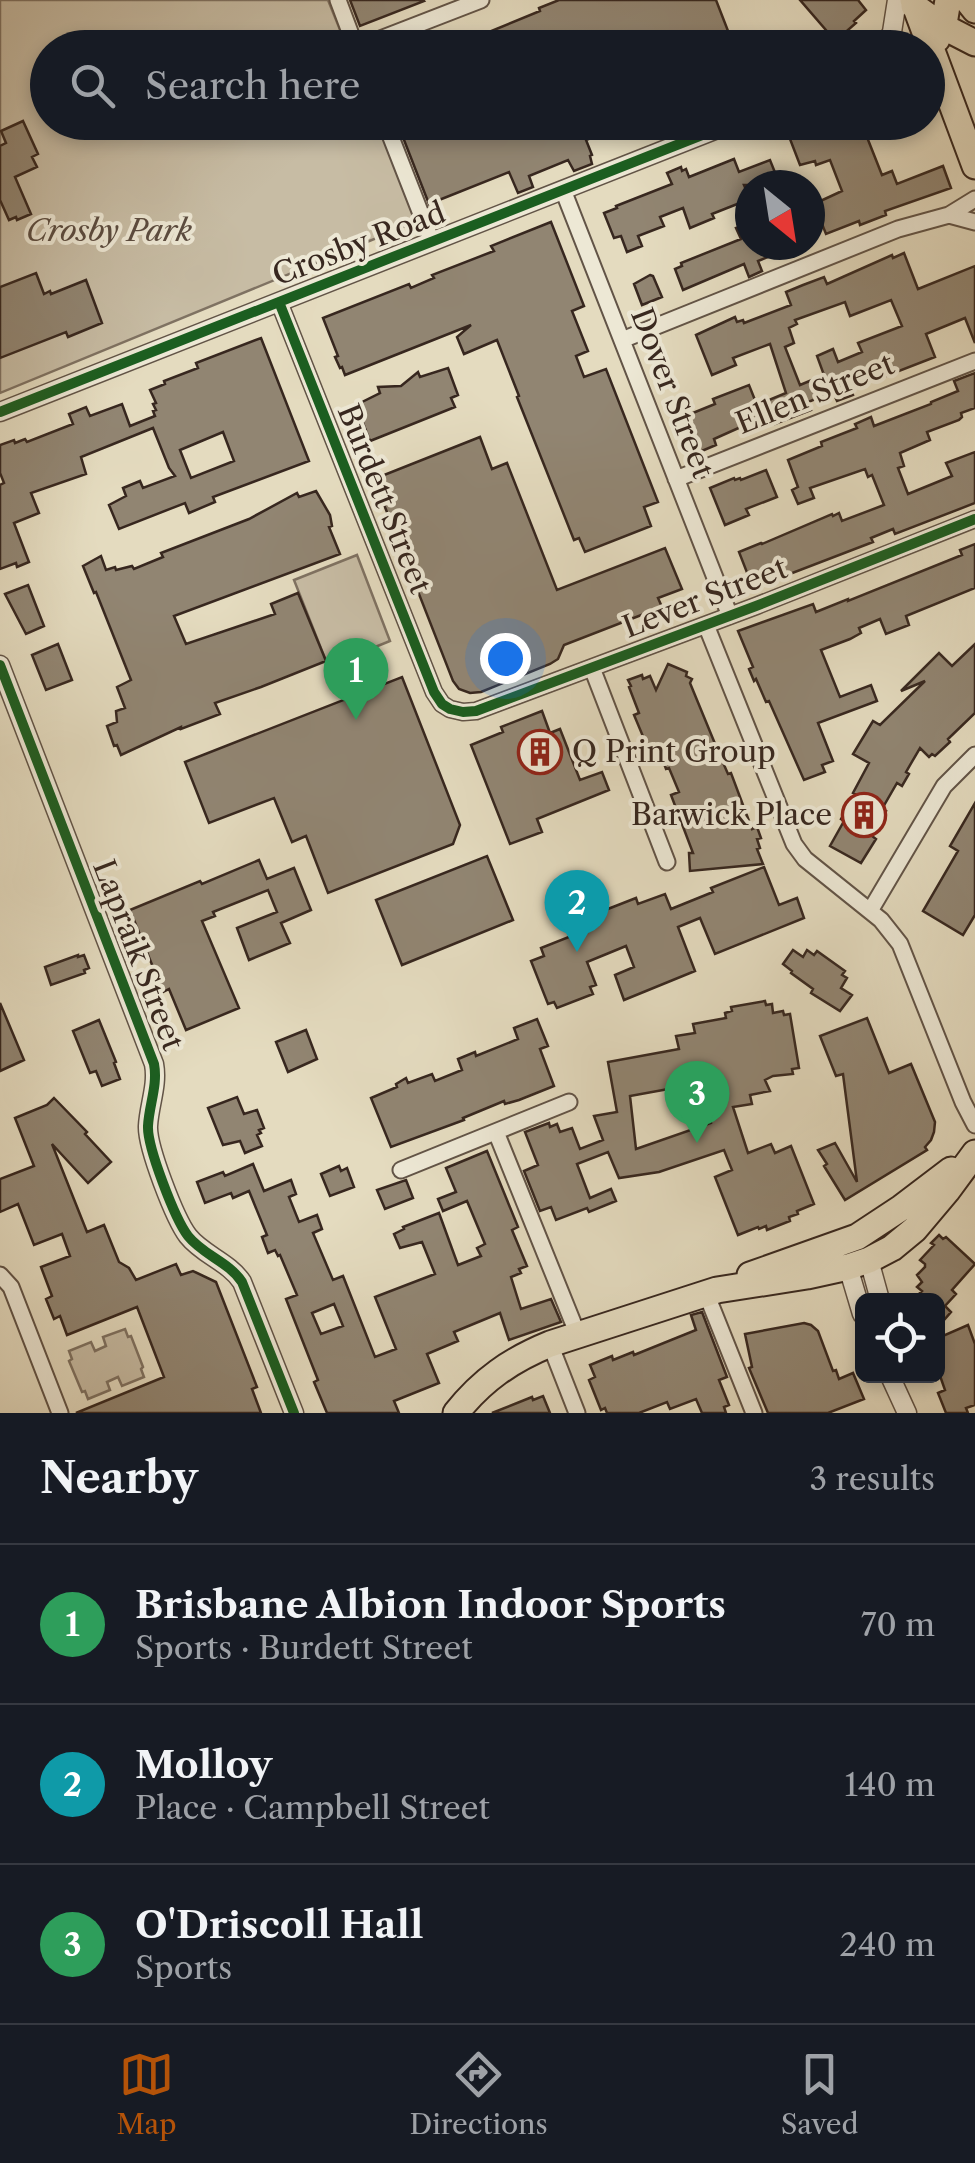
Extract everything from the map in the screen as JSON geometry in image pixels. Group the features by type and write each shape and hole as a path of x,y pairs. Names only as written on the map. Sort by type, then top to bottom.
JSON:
{"highway":[{"path":"948,0 960,36"},
{"path":"967,0 975,10"},
{"path":"908,2 960,36"},
{"path":"908,2 920,30"},
{"path":"945,92 975,166"},
{"path":"456,1413 496,1372 550,1344 711,1292 795,1278 854,1252 900,1208 975,1152"}],"street":[{"path":"338,0 350,30"},
{"path":"404,30 481,0"},
{"path":"893,30 908,2"},
{"path":"392,140 432,242"},
{"name":"Crosby Road","path":"0,412 690,140"},
{"name":"Dover Street","path":"563,190 730,616"},
{"path":"622,340 898,230 948,215 975,198"},
{"path":"948,215 975,222"},
{"name":"Burdett Street","path":"280,302 434,692 450,709"},
{"name":"Ellen Street","path":"676,479 975,361"},
{"name":"Lever Street","path":"450,709 476,711 975,519"},
{"path":"706,625 794,844 804,858 888,927 900,944 975,1125"},
{"name":"Lapraik Street","path":"0,666 154,1064 156,1076 148,1134 154,1160 190,1238 242,1282 294,1413"},
{"path":"592,668 667,862"},
{"path":"870,911 944,786 975,754"},
{"path":"401,1170 568,1102"},
{"path":"496,1132 578,1335"},
{"path":"854,1252 876,1293"},
{"path":"854,1252 859,1293"},
{"path":"0,1275 10,1287 60,1413"},
{"path":"711,1292 754,1413"},
{"path":"550,1344 577,1413"},
{"path":"895,1383 907,1413"}],"green space":[{"name":"Crosby Park","path":"0,0 328,0 340,30 30,30 30,140 385,140 418,221 0,393"},
{"path":"357,555 390,641 328,666 294,580"},
{"path":"125,1329 131,1336 144,1377 122,1386 118,1377 107,1382 110,1390 88,1399 69,1361 69,1351 91,1342 95,1351 106,1346 103,1337"}],"building":[{"path":"350,0 423,0 424,1 360,26"},
{"path":"559,0 716,0 728,30 494,30 540,11 539,8"},
{"path":"800,0 858,0 866,10 848,30 826,30"},
{"path":"23,121 38,154 32,157 37,167 15,177 31,214 17,220 9,220 0,200 0,146 6,143 1,131"},
{"path":"404,140 586,140 592,155 592,164 574,171 568,160 529,176 533,187 518,193 509,172 429,204"},
{"path":"790,140 868,140 882,175 892,171 897,184 943,166 951,188 885,211 886,215 860,225 859,221 826,234 825,199 842,191 830,160 816,165 815,161 800,165"},
{"path":"734,159 738,170 735,170 735,205 690,228 683,208 660,217 664,226 638,236 642,246 627,252 621,236 614,238 604,213 672,184 667,173 681,167 689,177"},
{"path":"770,160 774,170 744,170"},
{"path":"551,222 584,306 572,311 588,351 576,356 584,377 606,369 658,502 644,507 651,526 585,552 579,538 574,540 497,340 464,354 457,337 471,325 345,375 323,318 409,284 411,288 434,278 432,275 494,251 491,246"},
{"path":"735,241 735,260 760,260 762,271 749,277 744,264 683,290 675,269"},
{"path":"904,253 918,289 975,266 975,343 965,318 926,334 935,357 850,386 853,395 837,401 833,392 808,402 811,410 775,424 771,415 743,426 714,439 716,445 697,453 683,417 715,404 713,399 749,385 757,405 786,393 770,344 733,358 736,365 712,375 696,335 735,317 737,322 744,323 791,305 786,292 803,285 824,277 827,284 892,255 893,258","holes":["891,300 902,326 858,343 862,352 838,362 833,349 817,356 824,375 800,385 785,347 794,343 789,328 797,324 795,320 845,302 850,316"]},
{"path":"36,273 44,294 86,280 102,323 68,337 66,332 0,358 0,287"},
{"path":"650,275 662,297 642,305 634,284"},
{"path":"261,338 309,461 213,497 215,502 189,513 185,503 119,529 109,505 126,496 123,488 140,481 143,488 175,476 153,428 81,457 86,474 31,493 39,513 14,523 29,562 0,569 0,485 4,483 0,445 14,440 27,442 73,424 69,414 86,407 90,416 122,404 130,426 155,416 156,403 150,390 198,368 196,363","holes":["223,432 234,461 191,478 180,450"]},
{"path":"448,368 458,395 451,398 455,407 370,441 356,405 380,393 378,387 401,386 418,372 420,377"},
{"path":"975,373 975,408 961,413 959,420 927,432 930,440 900,453 904,466 898,468 908,494 952,476 946,463 975,452 975,503 895,534 893,529 871,538 873,542 753,588 739,552 832,514 839,513 842,521 884,505 872,475 868,477 865,469 810,488 814,498 798,504 792,490 798,487 788,460 857,428 855,424 871,417 874,426 931,404 958,391 954,381"},
{"path":"480,437 492,469 507,463 557,590 665,548 682,589 658,598 662,607 564,645 558,659 550,664 470,693 459,689 453,681 374,479"},
{"path":"766,470 777,497 746,509 749,515 725,525 710,488"},
{"path":"316,491 330,515 329,527 340,554 174,616 186,644 275,614 271,604 298,593 326,661 215,703 220,714 121,755 107,726 117,722 116,711 125,708 117,687 131,680 83,566 101,556 106,570 132,566 134,569 163,557 161,553 249,519 297,493 299,497"},
{"path":"975,544 975,588 906,616 909,625 886,634 880,619 859,628 861,633 850,639 821,650 840,697 871,685 877,701 818,723 833,761 822,765 825,772 804,780 769,701 754,681 749,669 753,667 738,631 813,604 816,612 848,601 962,555 960,550"},
{"path":"28,585 44,626 26,634 5,594"},
{"path":"58,644 72,680 46,690 32,655"},
{"path":"975,644 975,713 935,756 929,757 920,748 902,786 897,783 882,809 886,811 872,836 876,839 861,863 830,846 869,763 853,754 873,721 880,725 925,681 901,691 939,653 952,666"},
{"path":"668,664 687,672 686,676 692,679 690,683 752,829 757,827 761,838 757,839 757,849 763,864 690,871 689,853 693,853 671,795 679,792 669,768 663,761 658,763 654,752 650,753 634,715 639,713 628,680 650,676 656,690"},
{"path":"402,677 460,825 453,844 328,893 306,836 292,842 274,798 209,823 185,762"},
{"name":"Q Print Group","path":"542,711 550,733 560,729 580,780 602,772 609,790 537,819 542,832 510,844 471,745 503,732 501,727"},
{"path":"975,803 975,915 963,935 923,911 958,851 950,846"},
{"path":"487,856 513,920 402,965 376,900"},
{"path":"259,860 267,879 294,868 311,910 281,923 290,943 249,960 237,928 277,912 268,890 213,912 215,916 202,921 239,1008 186,1030 169,989 163,992 130,910"},
{"path":"764,867 779,905 797,898 804,918 715,954 700,918 678,927 695,971 624,1000 615,975 634,967 626,946 587,962 596,985 590,987 593,994 557,1008 554,1002 548,1004 531,961 544,956 541,948 598,921 595,914 636,898 638,904 665,894 671,909"},
{"path":"793,950 803,957 807,950 814,955 817,951 845,971 842,975 847,978 841,988 852,995 840,1011 811,993 813,989 783,964"},
{"path":"84,955 89,968 85,973 51,985 45,967"},
{"path":"765,1001 766,1005 772,1004 773,1013 790,1014 799,1068 792,1069 793,1074 765,1080 770,1091 750,1095 752,1104 733,1107 748,1153 771,1144 775,1153 791,1146 814,1204 797,1211 789,1217 790,1221 738,1235 715,1177 732,1170 724,1150 659,1172 619,1178 608,1152 577,1164 590,1198 611,1189 616,1201 556,1220 551,1207 540,1211 524,1171 538,1165 525,1132 549,1123 550,1127 557,1124 560,1132 572,1128 580,1149 603,1140 594,1116 617,1112 608,1062 679,1049 676,1036 695,1033 693,1024 726,1018 731,1007","holes":["685,1086 687,1098 706,1094 711,1123 636,1149 630,1096"]},
{"path":"0,1003 24,1060 0,1071"},
{"path":"867,1018 889,1073 911,1064 935,1122 934,1132 927,1150 845,1200 818,1150 835,1143 857,1182 843,1074 836,1076 820,1036"},
{"path":"537,1019 548,1046 540,1049 554,1086 519,1100 505,1104 504,1101 391,1147 371,1098 397,1087 406,1078 408,1083 432,1074 435,1081 462,1070 458,1059 518,1039 514,1028"},
{"path":"99,1020 120,1079 102,1086 96,1071 90,1073 73,1031"},
{"path":"306,1030 317,1059 288,1072 276,1042"},
{"path":"237,1097 244,1114 257,1110 264,1128 257,1135 262,1146 245,1153 240,1141 223,1145 208,1108"},
{"path":"54,1098 111,1162 88,1183 52,1144 87,1232 104,1225 119,1262 129,1268 136,1280 176,1264 181,1275 193,1271 216,1282 257,1387 252,1389 261,1413 76,1413 164,1377 137,1307 67,1335 60,1316 54,1319 46,1299 52,1296 41,1267 70,1256 62,1234 34,1245 18,1204 0,1212 0,1179 34,1166 15,1118 47,1105"},
{"path":"487,1151 518,1227 512,1230 527,1266 511,1277 521,1309 551,1299 561,1322 509,1340 500,1313 454,1332 458,1341 427,1354 439,1383 394,1401 399,1413 327,1413 286,1299 297,1295 280,1255 275,1250 268,1253 262,1237 267,1235 249,1191 205,1203 197,1182 253,1164 264,1191 291,1180 296,1194 289,1197 299,1222 317,1215 322,1229 313,1233 333,1280 343,1276 375,1357 396,1349 375,1297 435,1274 422,1242 400,1248 394,1234 439,1213 458,1265 481,1256 477,1248 485,1244 467,1201 443,1211 438,1199 456,1192 446,1168","holes":["334,1304 343,1326 321,1334 312,1313"]},
{"path":"339,1166 341,1171 347,1168 354,1187 330,1196 321,1174"},
{"path":"406,1180 413,1198 385,1209 377,1190"},
{"path":"939,1235 946,1237 975,1264 952,1290 956,1294 945,1306 945,1293 920,1293 917,1287 922,1282 917,1275 925,1267 920,1260 934,1245 931,1243"},
{"path":"702,1312 727,1377 719,1380 729,1405 724,1407 726,1413 702,1413 696,1399 670,1409 667,1402 639,1413 601,1410 589,1380 595,1377 590,1365 612,1356 613,1360 633,1352 634,1355 696,1330 691,1315"},
{"path":"811,1325 818,1331 833,1371 839,1379 853,1373 864,1399 828,1413 768,1413 749,1368 752,1367 745,1334"},
{"path":"968,1325 975,1344 975,1405 966,1408 968,1413 946,1413 938,1393 945,1390 945,1335"},
{"path":"543,1396 550,1413 492,1413 532,1397 533,1400"}],"cycle path":[{"path":"0,412 689,140"},
{"path":"279,302 434,692 450,709 476,711 975,519"},
{"path":"0,665 154,1064 148,1126 163,1183 188,1236 242,1282 294,1413"}],"place":[{"name":"Brisbane Albion Indoor Sports","path":"356,720"},
{"name":"Q Print Group","path":"540,752"},
{"name":"Barwick Place","path":"864,815"},
{"name":"Molloy","path":"577,952"},
{"name":"O'Driscoll Hall","path":"697,1143"}]}
